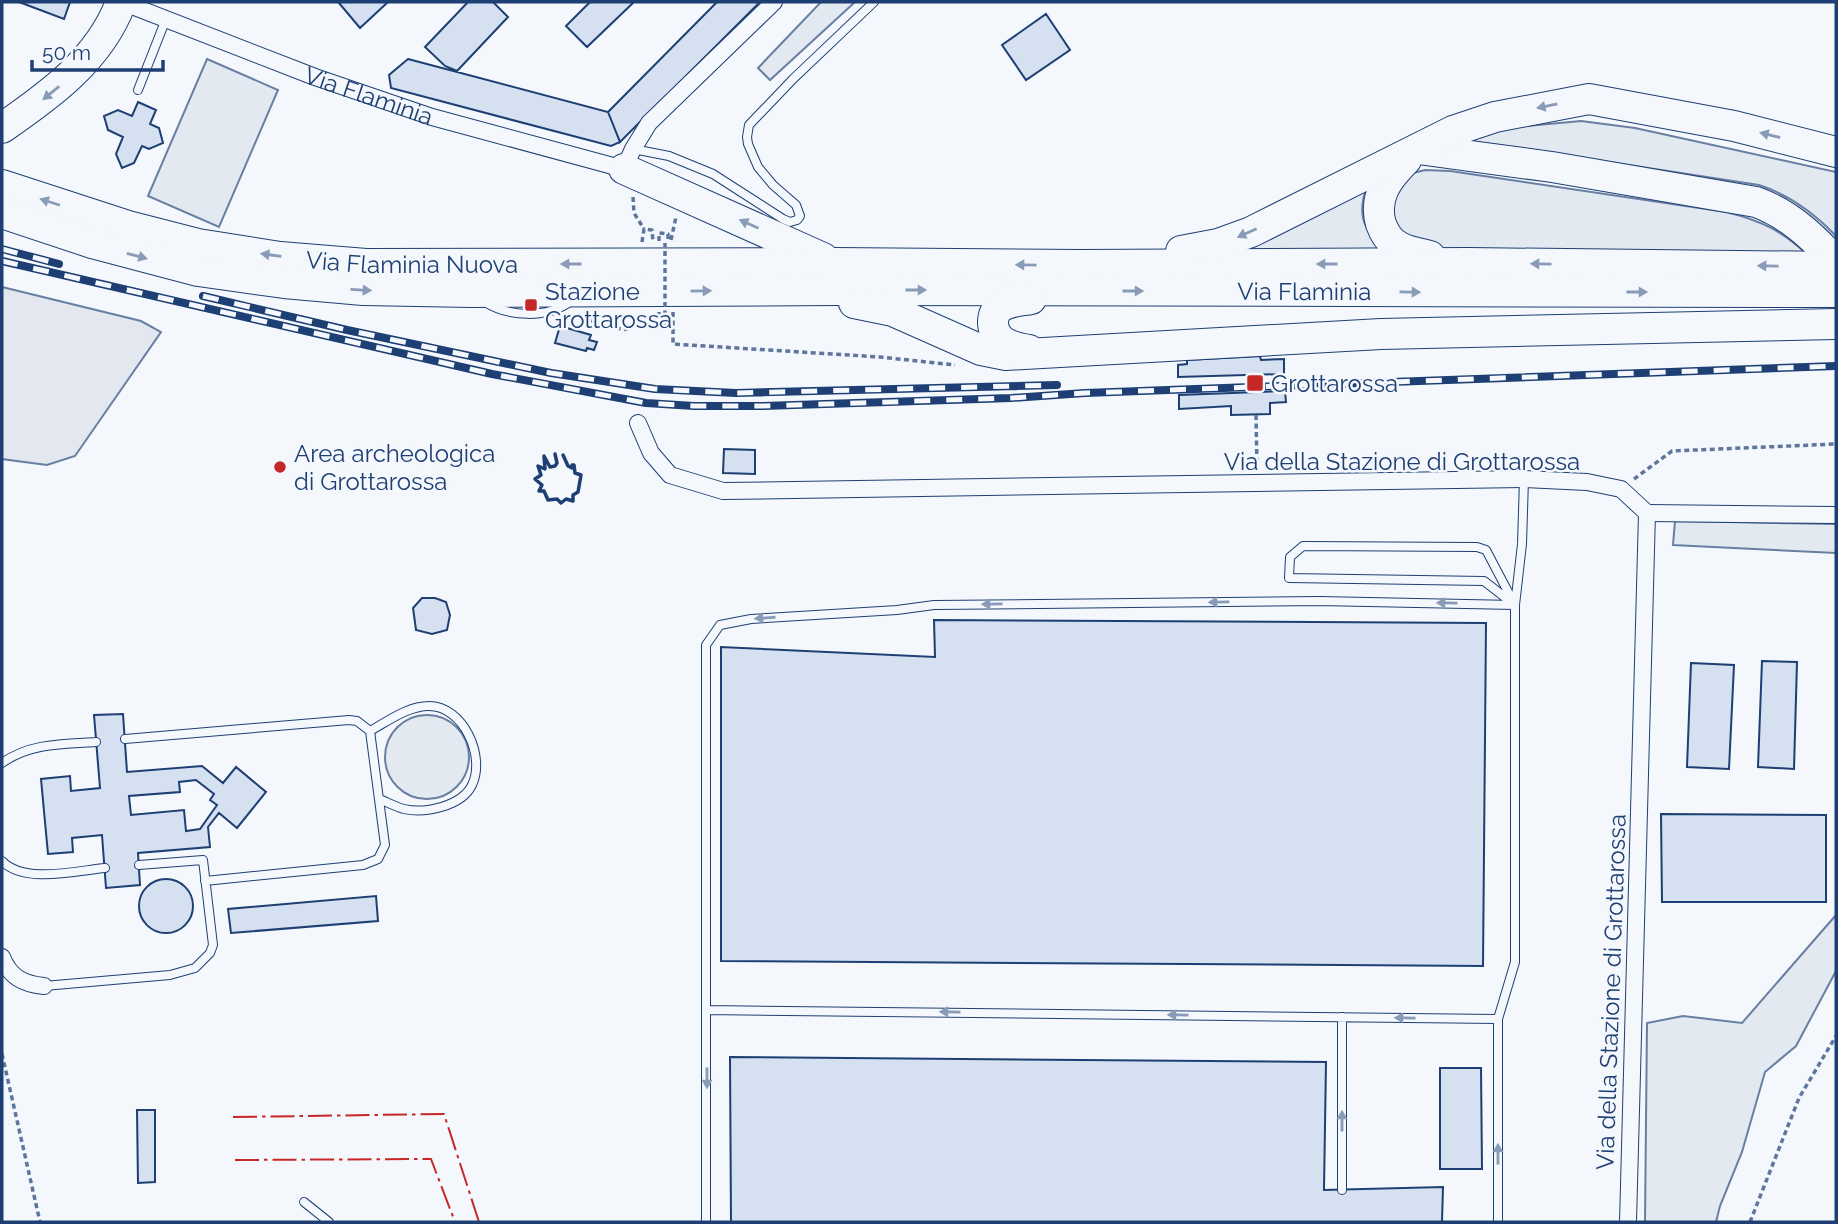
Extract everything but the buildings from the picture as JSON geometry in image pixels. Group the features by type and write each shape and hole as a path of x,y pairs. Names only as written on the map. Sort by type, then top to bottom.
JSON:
{"highway":[{"path":"2,128 55,91 81,64 130,3"},
{"path":"1080,265 1206,247 1231,240 1445,134 1495,117 1590,99 1734,126 1836,152"},
{"path":"1418,149 1552,167 1765,205 1797,224 1836,264"},
{"path":"1418,149 1394,172 1382,192 1379,213 1383,230 1400,248 1468,263"},
{"path":"630,171 833,263"},
{"name":"Via Flaminia Nuova","path":"2,186 186,242 322,261 421,265 833,263"},
{"name":"Via Flaminia Nuova","path":"2,213 92,243 198,271 363,290 775,290"},
{"path":"2,223 92,243"},
{"name":"Via Flaminia","path":"833,263 1836,264"},
{"path":"775,290 893,310 996,354 1381,334 1836,324"},
{"name":"Via Flaminia","path":"775,290 1836,292"},
{"path":"1040,353 1012,347 1003,342 995,334 993,317 997,310 1011,303 1065,291"}],"street":[{"path":"630,171 656,115 774,2"},
{"name":"Via Flaminia","path":"130,3 316,77 421,113 630,171"},
{"name":"Via della Stazione di Grottarossa","path":"638,423 651,453 670,475 723,491 1524,479 1587,482 1621,489"},
{"path":"1621,489 1647,513 1836,515"},
{"name":"Via della Stazione di Grottarossa","path":"1628,1222 1647,513"},
{"path":"2,965 18,979 44,986"}],"lane":[{"path":"630,171 669,156 713,174 783,219 790,222 797,220 800,216 798,207 762,173 754,160 747,137 750,125 794,78 874,2"},
{"path":"138,90 166,19"},
{"path":"471,292 507,312 550,312 584,291"},
{"path":"1498,1222 1498,1019 1515,962 1515,605 1522,544 1524,479"},
{"path":"1303,545 1477,547 1486,550 1515,605 1484,581 1289,578 1290,557 1303,545"},
{"path":"705,1222 706,645 720,625 751,619 897,610 934,605 1319,601 1515,605"},
{"path":"370,731 414,708 431,706 450,712 461,722 471,738 475,764 472,785 461,798 444,806 424,810 404,809 379,799"},
{"path":"125,739 349,720 357,721 370,731 385,845 379,859 363,865 205,881"},
{"path":"2,763 22,751 34,748 96,742"},
{"path":"44,986 170,975 195,968 210,953 213,945 203,860 139,865"},
{"path":"2,861 14,870 29,874 105,868"},
{"path":"707,1010 1498,1019"},
{"path":"1342,1017 1342,1190"},
{"path":"304,1202 329,1222"}],"path":[{"path":"630,171 634,213 644,229"},
{"path":"659,233 669,233 668,324 659,324"},
{"path":"559,308 565,313 624,330 643,322 653,322"},
{"path":"673,318 673,344 880,357 958,366"},
{"path":"1256,415 1257,459"},
{"path":"1621,489 1672,451 1836,444"},
{"path":"1750,1222 1799,1098 1836,1036"},
{"path":"2,1054 40,1222"}],"shaded area":[{"path":"821,2 855,2 770,80 758,68"},
{"path":"207,59 278,90 219,227 148,196"},
{"path":"1581,121 1635,128 1836,172 1836,236 1801,206 1759,185 1458,139 1505,128"},
{"path":"1425,170 1450,171 1726,212 1771,228 1810,257 1440,249 1404,241 1387,201 1413,173"},
{"path":"1367,186 1362,206 1364,222 1372,237 1386,252 1242,251"},
{"path":"2,287 141,321 161,332 75,456 47,465 2,459"},
{"path":"1675,521 1836,524 1836,553 1673,545"},
{"path":"427,715 450,722 462,734 469,757 462,780 450,792 427,799 404,792 392,780 385,757 392,734 404,722"},
{"path":"1836,915 1836,971 1796,1046 1765,1072 1742,1152 1716,1222 1645,1222 1647,1023 1683,1016 1742,1023"}],"railway":[{"path":"2,249 59,264"},
{"path":"2,261 492,374 646,403 694,406 1011,398 1085,393 1836,366"},
{"path":"203,296 551,373 655,389 736,393 1057,385"}],"wall":[{"path":"555,454 555,466 550,467 544,456 545,469 538,466 541,475 535,479 542,485 539,491 544,491 548,500 557,499 561,503 566,499 573,501 573,495 578,492 581,475 575,473 574,465 572,468 568,466 563,455"}],"power":[{"path":"233,1117 444,1114 479,1222"},
{"path":"235,1160 431,1159 455,1222"}],"place":[{"name":"Stazione Grottarossa","path":"531,305"},
{"name":"Grottarossa","path":"1255,383"},
{"name":"Area archeologica di Grottarossa","path":"280,467"}]}
